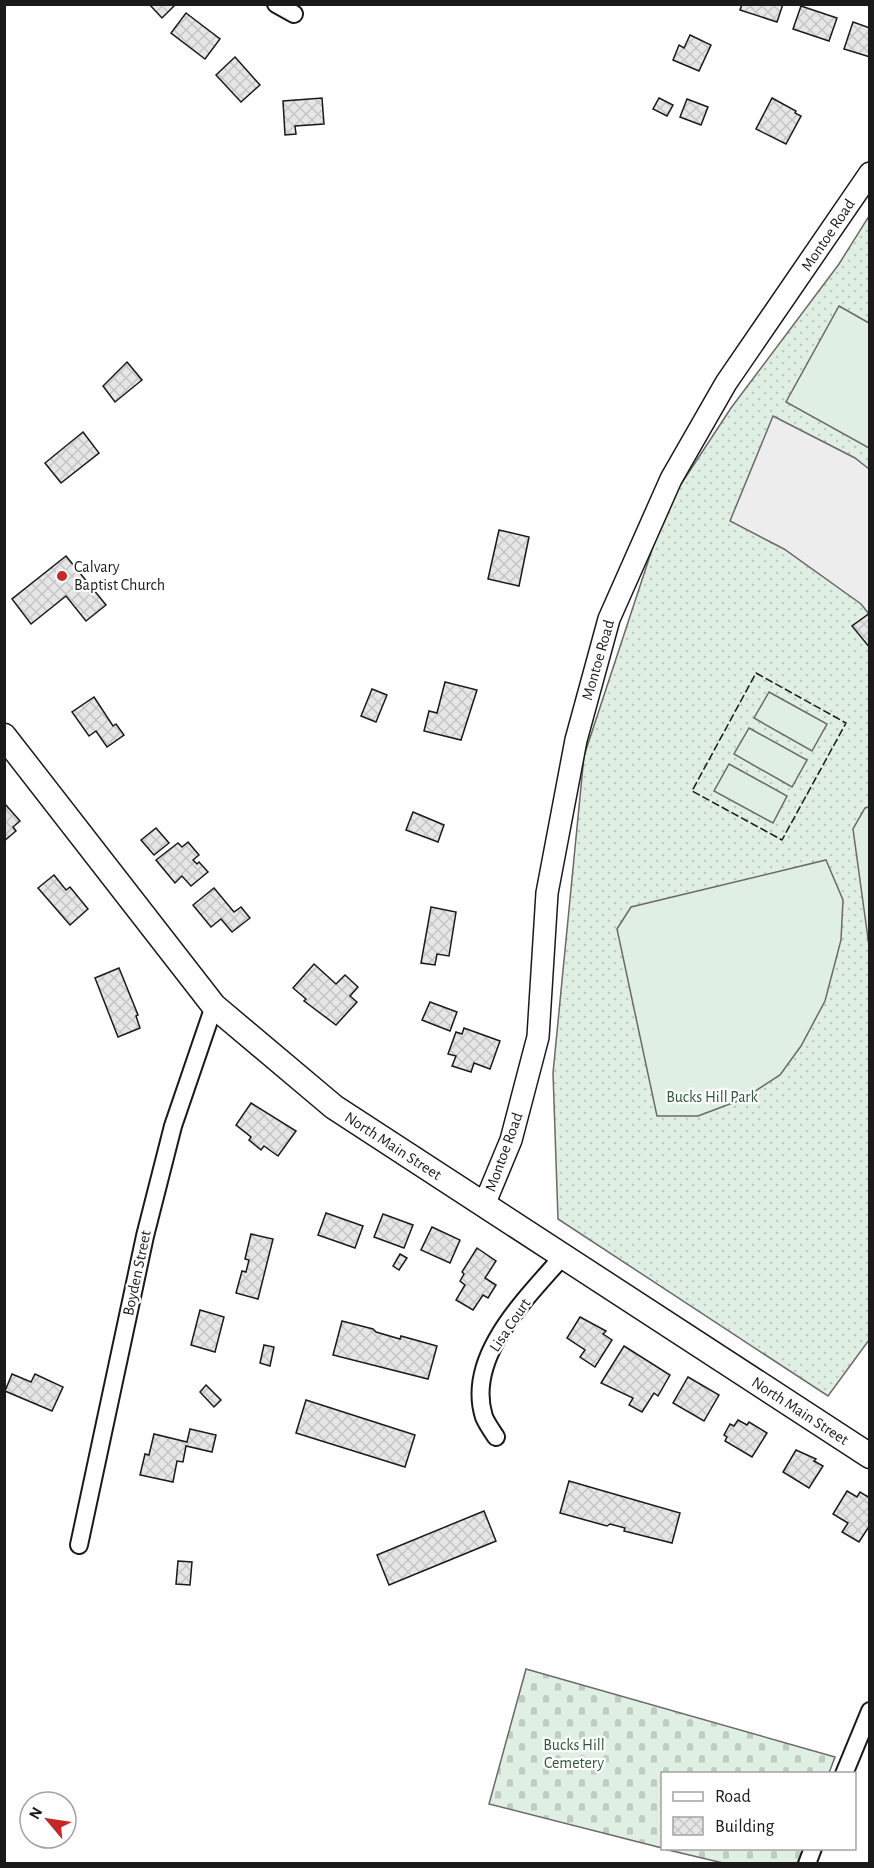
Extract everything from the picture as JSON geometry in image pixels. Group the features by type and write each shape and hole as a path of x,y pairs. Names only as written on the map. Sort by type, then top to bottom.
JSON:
{"main road":[{"name":"North Main Street","path":"4,736 214,1006 334,1107 870,1456"}],"street":[{"path":"276,4 294,14"},
{"name":"Montoe Road","path":"484,1205 512,1140 538,1037 547,893 576,740 609,619 671,479 721,393 870,173"},
{"name":"Boyden Street","path":"79,1545 145,1236 173,1126 214,1006"},
{"name":"Lisa Court","path":"496,1437 485,1418 480,1391 489,1354 519,1308 562,1256"},
{"path":"844,1772 870,1711"}],"green space":[{"name":"Bucks Hill Park","path":"869,216 869,1340 828,1396 558,1219 553,1073 584,756 666,507 731,408 839,264"},
{"path":"839,306 869,323 869,448 786,402"},
{"path":"769,692 827,724 812,751 754,718"},
{"path":"749,728 807,760 792,787 734,754"},
{"path":"729,764 787,796 773,823 714,791"},
{"path":"870,807 869,946 853,829 865,808"},
{"path":"826,860 843,900 841,940 825,1001 801,1046 780,1075 743,1099 698,1116 657,1116 617,929 631,907"},
{"name":"Bucks Hill Cemetery","path":"526,1669 835,1757 829,1772 661,1772 661,1848 489,1804"},
{"path":"668,1850 803,1850 797,1864 723,1863"}],"shaded area":[{"path":"773,416 855,458 869,469 869,614 861,604 784,549 730,521"}],"building":[{"path":"149,4 176,4 162,18"},
{"path":"742,4 783,4 777,22 740,10"},
{"path":"801,6 837,18 829,41 793,29"},
{"path":"186,13 220,39 205,59 171,33"},
{"path":"853,22 870,28 870,57 844,49"},
{"path":"690,35 711,45 699,71 673,60 679,45 684,48"},
{"path":"235,57 260,85 241,102 216,75"},
{"path":"322,98 324,124 295,126 296,134 285,135 283,101"},
{"path":"659,98 673,105 667,116 653,109"},
{"path":"772,98 801,116 786,144 756,129"},
{"path":"687,99 708,107 701,125 680,117"},
{"path":"127,362 142,380 115,402 103,386"},
{"path":"83,432 99,453 61,483 45,463"},
{"path":"499,530 529,537 519,586 488,579"},
{"name":"Calvary Baptist Church","path":"66,556 106,605 86,621 66,596 31,624 12,599"},
{"path":"870,613 870,648 852,626"},
{"path":"445,682 477,690 461,740 424,731 429,711 437,713"},
{"path":"372,689 387,695 376,722 361,716"},
{"path":"94,697 113,726 116,724 124,735 107,747 96,731 89,736 72,712"},
{"path":"5,804 20,821 13,827 16,831 4,841"},
{"path":"413,812 444,825 438,842 406,830"},
{"path":"156,828 169,843 154,855 141,840"},
{"path":"188,842 199,855 193,860 197,864 199,862 208,872 191,886 182,876 175,883 156,860 178,843 182,847"},
{"path":"54,875 66,890 70,887 88,909 70,925 38,888"},
{"path":"214,888 234,912 241,907 250,918 232,932 221,919 211,927 193,905"},
{"path":"431,907 456,912 449,956 437,954 435,965 421,963"},
{"path":"314,964 336,984 345,975 358,987 350,996 357,1002 336,1025 304,1001 306,999 293,988"},
{"path":"119,968 138,1015 136,1016 140,1028 118,1037 95,978"},
{"path":"430,1002 457,1012 450,1031 422,1020"},
{"path":"464,1028 500,1041 490,1069 474,1063 471,1072 452,1066 456,1056 448,1054 456,1032 462,1034"},
{"path":"251,1103 296,1131 278,1156 264,1146 261,1150 249,1140 251,1137 236,1125"},
{"path":"326,1213 363,1226 355,1248 318,1235"},
{"path":"383,1214 413,1225 404,1248 374,1237"},
{"path":"432,1227 460,1240 450,1263 421,1250"},
{"path":"251,1234 273,1239 258,1299 236,1293 242,1271 246,1272 249,1260 245,1259"},
{"path":"477,1248 496,1261 485,1278 496,1285 488,1298 483,1295 473,1310 456,1300 465,1285 460,1281 464,1274 462,1272"},
{"path":"400,1254 407,1258 399,1270 393,1266"},
{"path":"200,1310 224,1317 215,1352 191,1345"},
{"path":"580,1317 606,1331 603,1334 612,1340 595,1367 580,1357 585,1350 567,1338"},
{"path":"342,1321 400,1339 401,1336 437,1346 428,1379 333,1355"},
{"path":"264,1345 274,1347 270,1366 260,1363"},
{"path":"624,1346 670,1375 658,1396 654,1393 642,1412 629,1405 633,1398 601,1383"},
{"path":"12,1374 31,1382 35,1374 63,1387 52,1411 5,1391"},
{"path":"688,1377 719,1395 704,1421 673,1403"},
{"path":"206,1385 221,1400 214,1407 200,1392"},
{"path":"306,1400 415,1435 405,1467 296,1433"},
{"path":"738,1420 747,1425 749,1422 767,1433 752,1457 725,1441 727,1437 724,1435 730,1424 734,1426"},
{"path":"190,1429 216,1435 212,1452 186,1446 183,1462 177,1461 173,1482 140,1475 145,1454 149,1455 154,1434 187,1442"},
{"path":"796,1450 816,1459 814,1461 823,1466 809,1488 783,1472"},
{"path":"569,1481 680,1513 672,1543 624,1531 625,1528 610,1524 607,1526 560,1513"},
{"path":"847,1491 857,1497 860,1492 870,1498 870,1525 859,1542 842,1532 848,1523 833,1514"},
{"path":"484,1511 496,1541 389,1585 377,1555"},
{"path":"178,1561 192,1562 190,1585 176,1584"}],"fence":[{"path":"756,673 846,723 782,840 692,791 756,673"}],"place":[{"name":"Calvary Baptist Church","path":"62,576"}]}
